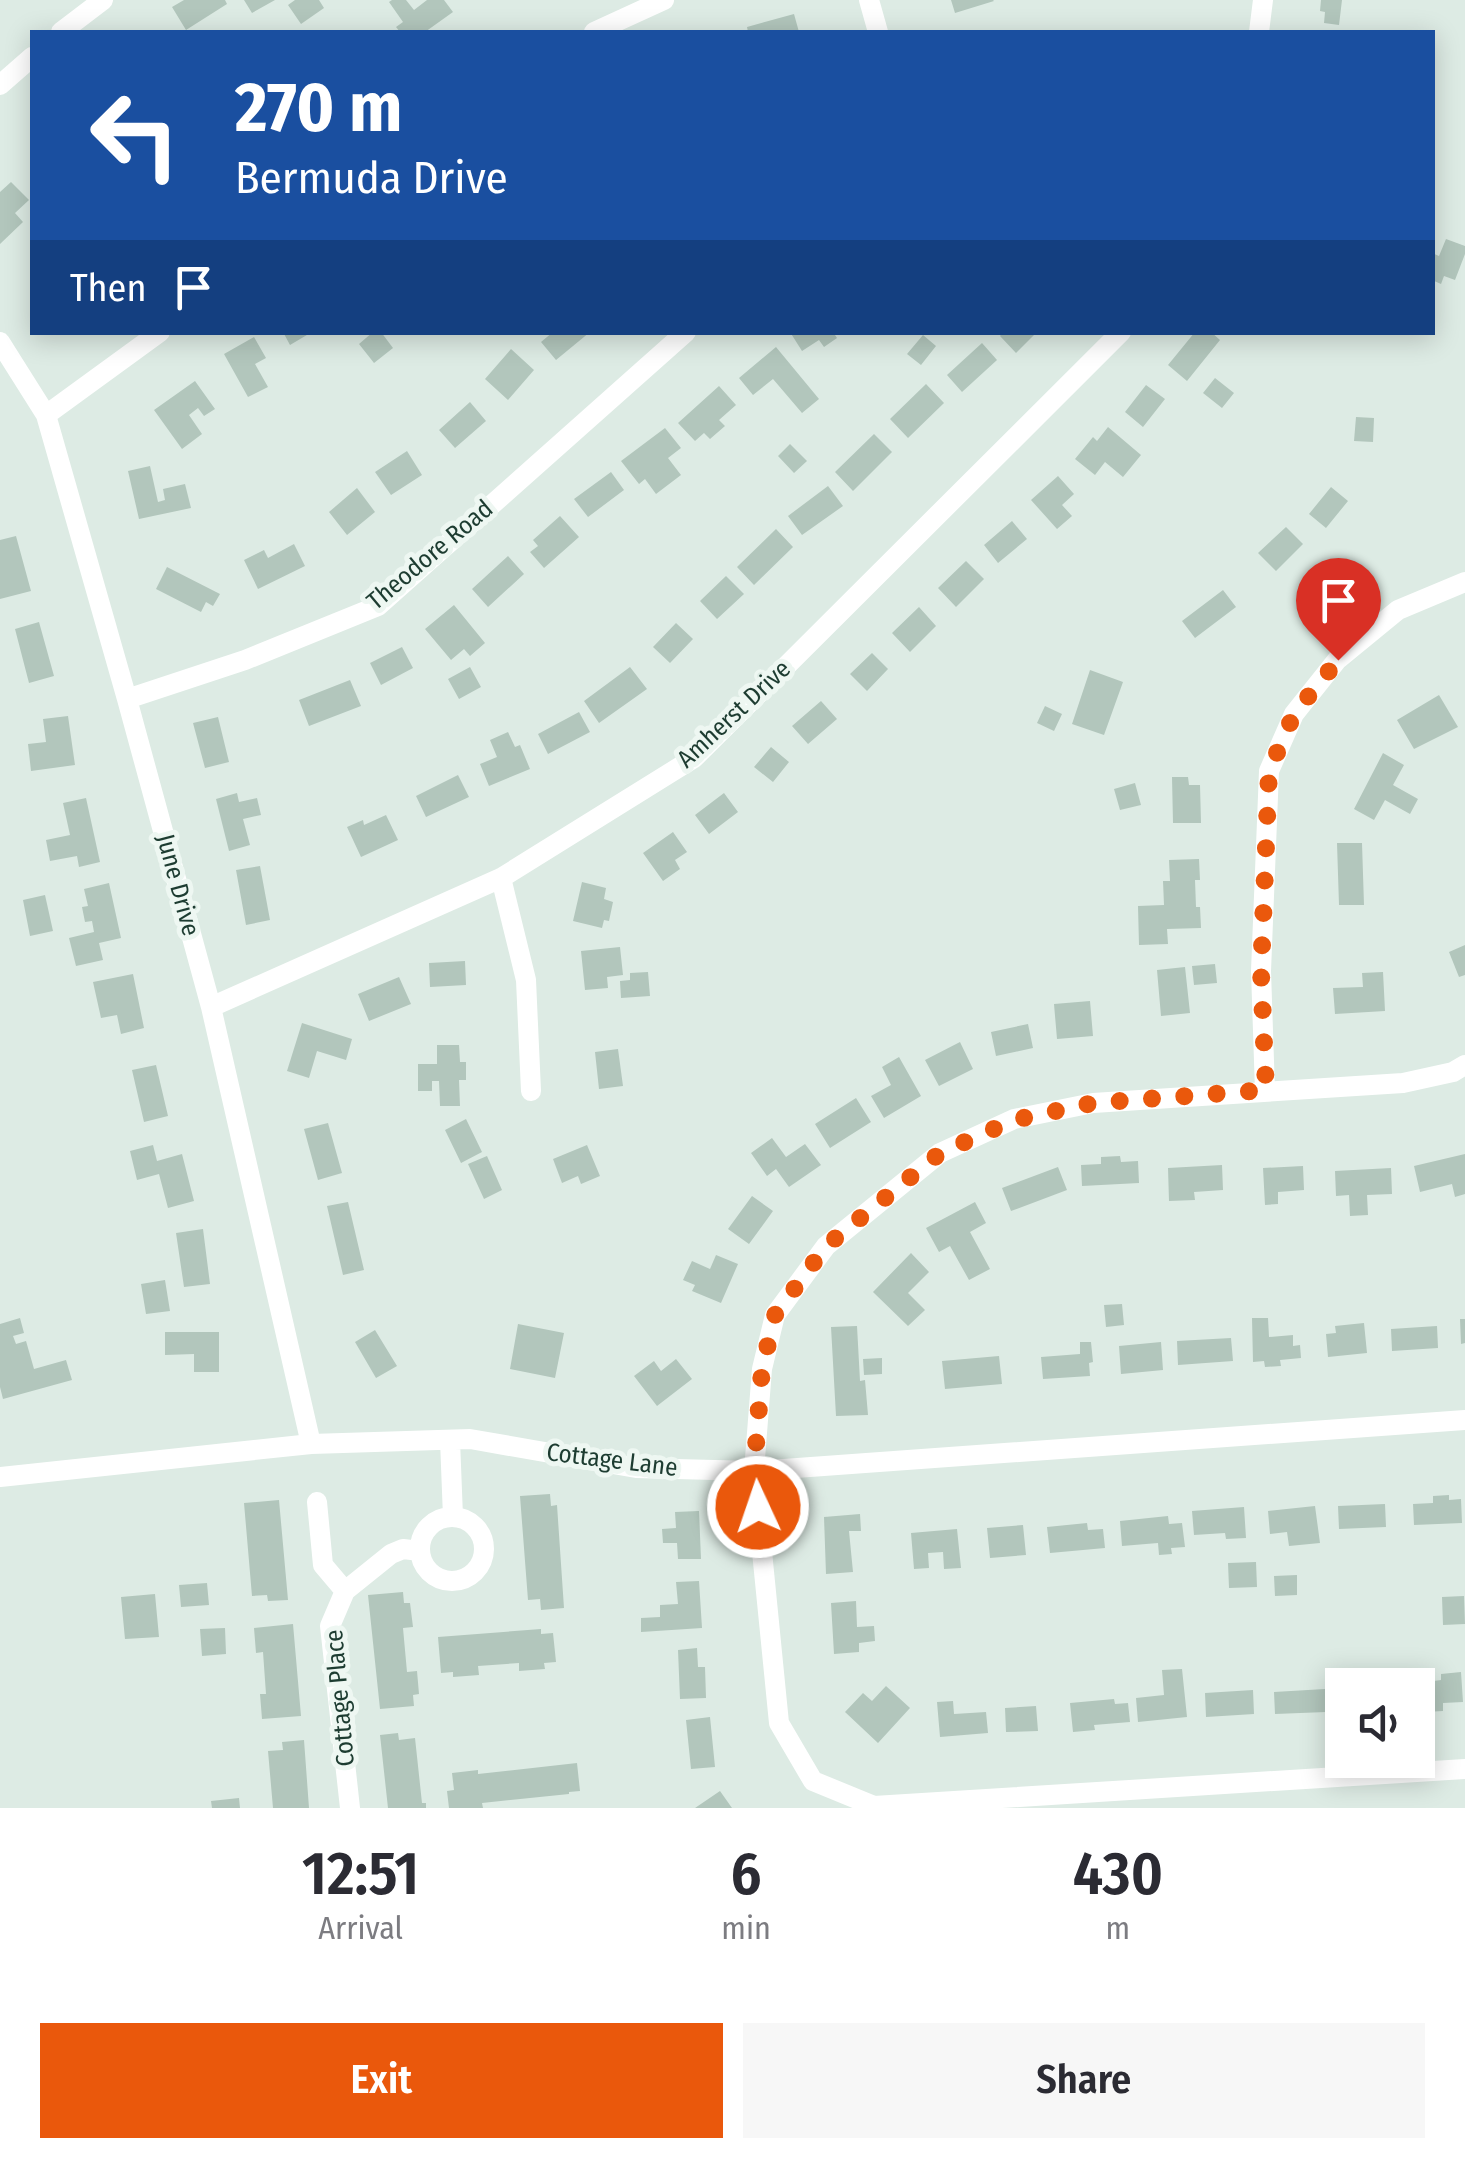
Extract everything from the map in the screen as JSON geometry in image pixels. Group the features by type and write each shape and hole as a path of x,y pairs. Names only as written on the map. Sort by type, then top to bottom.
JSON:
{"street":[{"path":"64,30 103,0"},
{"path":"598,30 664,0"},
{"path":"869,0 877,30"},
{"path":"1258,30 1263,0"},
{"path":"0,85 30,59"},
{"path":"46,415 156,335"},
{"name":"Theodore Road","path":"127,698 245,660 378,606 683,335"},
{"name":"Amherst Drive","path":"211,1007 501,878 694,758 1118,335"},
{"name":"June Drive","path":"0,342 46,415 127,698 211,1007 312,1444"},
{"path":"1266,1090 1261,972 1269,771 1294,714 1338,660 1398,610 1465,582"},
{"path":"501,878 526,980 532,1091"},
{"path":"1465,1065 1454,1072 1403,1083 1093,1103 1014,1120 940,1153 826,1246 775,1315 762,1369 754,1471 779,1724 813,1781 874,1806 1063,1801 1465,1770"},
{"name":"Cottage Lane","path":"0,1477 312,1444 450,1440 636,1468 754,1471 1465,1420"},
{"path":"450,1440 453,1517"},
{"path":"317,1502 323,1565 345,1591 391,1554 403,1549 420,1551"},
{"path":"442,1518 464,1519 473,1525 484,1543 481,1564 456,1582 436,1577 427,1570 420,1551 421,1540 433,1523 442,1518"},
{"name":"Cottage Place","path":"345,1591 330,1626 350,1808"}],"building":[{"path":"184,0 225,0 227,4 186,30 172,7"},
{"path":"244,0 275,0 252,13"},
{"path":"295,0 319,0 324,8 301,24 288,5"},
{"path":"406,0 414,10 427,0 444,0 453,12 428,30 398,30 396,27 403,22 389,2"},
{"path":"951,0 993,0 994,1 955,13"},
{"path":"1321,0 1342,0 1339,25 1324,23"},
{"path":"794,14 798,30 748,30 747,27"},
{"path":"11,182 29,200 15,213 23,222 0,244 0,192"},
{"path":"1446,239 1465,246 1455,280 1444,276 1441,284 1435,281 1435,254 1439,256"},
{"path":"285,335 307,335 290,345"},
{"path":"370,335 383,335 393,348 374,363 359,344"},
{"path":"549,335 586,335 556,360 541,342"},
{"path":"792,335 837,338 824,347 819,340 802,351"},
{"path":"923,335 936,346 921,365 907,354"},
{"path":"1001,335 1034,335 1016,353"},
{"path":"1193,335 1214,335 1220,340 1187,381 1168,365"},
{"path":"254,337 266,358 255,364 268,387 248,397 224,354"},
{"path":"982,343 997,360 962,392 947,375"},
{"path":"776,347 819,399 802,413 773,379 753,395 739,378"},
{"path":"511,349 534,370 508,400 485,379"},
{"path":"1215,378 1234,393 1222,408 1203,393"},
{"path":"195,381 215,409 204,416 198,408 189,415 202,434 182,449 154,410"},
{"path":"926,384 944,403 908,438 890,419"},
{"path":"1146,385 1165,399 1143,427 1125,412"},
{"path":"719,386 736,405 719,420 725,426 710,439 704,433 695,441 678,423"},
{"path":"470,402 486,421 455,448 439,430"},
{"path":"1356,417 1374,418 1373,442 1354,441"},
{"path":"1108,427 1141,455 1123,477 1105,462 1095,475 1075,459 1093,437 1097,441"},
{"path":"665,428 681,448 668,458 681,475 656,494 645,479 639,484 621,461"},
{"path":"874,434 892,452 853,491 835,472"},
{"path":"790,444 807,461 794,473 778,456"},
{"path":"407,451 422,475 391,495 375,472"},
{"path":"150,466 158,502 165,500 163,489 185,484 191,508 139,519 128,471"},
{"path":"611,472 624,490 588,517 574,499"},
{"path":"1058,476 1074,494 1062,505 1072,516 1057,529 1031,500"},
{"path":"828,486 843,506 802,535 788,516"},
{"path":"1331,487 1348,501 1326,528 1309,514"},
{"path":"357,488 375,512 347,535 329,512"},
{"path":"560,516 579,537 544,568 530,552 538,546 533,540"},
{"path":"1012,521 1027,539 998,563 984,545"},
{"path":"1286,527 1303,544 1276,571 1258,553"},
{"path":"776,529 793,547 754,585 737,567"},
{"path":"16,536 31,591 0,599 0,540"},
{"path":"294,544 305,566 258,589 244,560 264,550 268,558"},
{"path":"508,556 524,574 488,607 472,589"},
{"path":"966,561 984,579 956,607 938,588"},
{"path":"167,567 220,594 213,606 206,602 201,612 156,589"},
{"path":"726,576 744,594 717,619 700,601"},
{"path":"1223,590 1236,607 1195,638 1182,621"},
{"path":"454,605 485,643 470,656 464,649 451,660 425,629"},
{"path":"919,607 936,626 910,652 892,633"},
{"path":"39,622 54,676 29,683 15,629"},
{"path":"676,623 693,639 670,663 653,647"},
{"path":"402,647 413,668 381,685 370,663"},
{"path":"872,653 888,669 867,691 850,674"},
{"path":"470,667 481,687 459,699 448,679"},
{"path":"630,667 647,689 599,723 584,701"},
{"path":"1090,670 1123,682 1104,735 1072,724"},
{"path":"350,680 361,706 309,726 299,700"},
{"path":"1439,695 1458,727 1414,749 1397,720"},
{"path":"821,701 837,719 808,744 792,726"},
{"path":"1045,706 1062,714 1054,731 1037,723"},
{"path":"579,712 590,732 548,754 538,734"},
{"path":"68,716 75,765 31,771 28,744 46,742 43,719"},
{"path":"218,717 229,762 205,768 193,723"},
{"path":"508,732 515,747 520,745 530,769 489,786 480,764 497,757 490,740"},
{"path":"771,747 789,762 773,782 754,767"},
{"path":"1383,753 1404,765 1393,785 1418,799 1410,814 1385,800 1374,820 1354,809"},
{"path":"458,775 469,797 426,817 416,796"},
{"path":"1172,777 1188,777 1189,785 1200,785 1201,823 1173,823"},
{"path":"1135,783 1141,805 1120,810 1114,789"},
{"path":"237,793 239,802 257,798 261,815 243,819 250,845 229,851 216,799"},
{"path":"724,793 738,812 709,834 695,815"},
{"path":"86,798 100,862 79,867 77,856 50,861 46,840 70,835 63,803"},
{"path":"386,815 398,840 361,857 347,827 363,820 364,825"},
{"path":"673,832 687,852 675,860 680,869 663,881 643,853"},
{"path":"1337,843 1362,843 1364,905 1339,905"},
{"path":"1199,859 1200,880 1195,880 1201,928 1167,929 1168,944 1139,945 1138,906 1164,905 1163,881 1170,881 1169,860"},
{"path":"260,866 270,920 246,925 236,870"},
{"path":"582,882 606,888 604,899 613,902 609,921 604,920 602,928 573,921"},
{"path":"109,883 121,938 99,943 103,960 76,966 69,938 94,932 92,921 85,922 82,907 88,906 84,889"},
{"path":"45,895 53,931 30,936 23,900"},
{"path":"1465,945 1465,975 1459,977 1449,952"},
{"path":"620,947 623,975 607,977 608,988 585,990 581,951"},
{"path":"465,961 466,985 430,987 429,963"},
{"path":"1215,964 1217,983 1194,985 1192,966"},
{"path":"1185,967 1190,1013 1161,1016 1157,970"},
{"path":"648,972 650,996 621,998 620,981 630,980 630,973"},
{"path":"1383,972 1385,1011 1335,1014 1333,988 1363,987 1362,973"},
{"path":"133,974 144,1028 121,1034 117,1015 101,1018 93,982"},
{"path":"399,977 411,1004 369,1021 358,994"},
{"path":"1090,1001 1093,1036 1057,1039 1054,1004"},
{"path":"302,1023 352,1039 346,1060 317,1051 309,1078 287,1071"},
{"path":"1028,1024 1033,1048 996,1056 991,1032"},
{"path":"960,1042 973,1069 939,1086 925,1060"},
{"path":"437,1045 459,1045 460,1062 466,1062 466,1080 459,1080 460,1106 440,1106 439,1081 432,1081 432,1091 418,1091 418,1064 437,1064"},
{"path":"618,1049 623,1086 599,1089 595,1052"},
{"path":"899,1057 921,1096 884,1118 871,1096 891,1085 882,1067"},
{"path":"156,1065 168,1116 144,1122 132,1070"},
{"path":"856,1098 871,1122 830,1148 815,1124"},
{"path":"466,1119 482,1152 461,1163 445,1130"},
{"path":"328,1123 342,1173 318,1180 304,1129"},
{"path":"772,1138 786,1157 805,1144 821,1165 789,1187 776,1169 767,1176 751,1153"},
{"path":"153,1145 157,1161 182,1154 194,1201 168,1208 159,1174 137,1180 130,1151"},
{"path":"587,1145 600,1176 581,1184 578,1176 562,1183 553,1159"},
{"path":"1465,1154 1465,1194 1455,1197 1452,1184 1420,1192 1414,1166"},
{"path":"487,1156 502,1190 484,1199 468,1164"},
{"path":"1120,1156 1121,1162 1138,1161 1139,1183 1082,1186 1081,1165 1101,1164 1101,1157"},
{"path":"1222,1165 1223,1190 1194,1192 1195,1200 1169,1201 1168,1168"},
{"path":"1303,1166 1304,1190 1278,1192 1278,1204 1265,1205 1263,1168"},
{"path":"1058,1167 1067,1190 1011,1211 1002,1188"},
{"path":"1391,1168 1392,1194 1367,1195 1368,1215 1350,1216 1349,1195 1336,1196 1335,1171"},
{"path":"752,1196 773,1211 749,1244 728,1229"},
{"path":"348,1202 364,1270 343,1275 327,1206"},
{"path":"975,1202 986,1223 970,1232 990,1269 969,1280 950,1246 939,1252 926,1228"},
{"path":"203,1229 210,1284 184,1287 176,1233"},
{"path":"911,1253 929,1272 908,1293 925,1310 908,1326 873,1292"},
{"path":"716,1255 738,1264 721,1303 692,1291 695,1285 683,1280 692,1261 710,1269"},
{"path":"165,1280 170,1311 146,1314 141,1284"},
{"path":"1122,1304 1124,1325 1106,1327 1104,1305"},
{"path":"20,1318 24,1333 13,1336 16,1344 26,1341 34,1369 66,1360 72,1380 3,1399 0,1324"},
{"path":"1252,1318 1268,1318 1269,1337 1293,1335 1293,1346 1300,1345 1301,1358 1280,1360 1281,1366 1265,1367 1264,1361 1253,1362"},
{"path":"1460,1319 1465,1319 1465,1343 1461,1344"},
{"path":"1364,1323 1367,1353 1328,1357 1326,1334 1336,1333 1335,1326"},
{"path":"518,1324 564,1333 555,1378 510,1369"},
{"path":"857,1326 860,1381 865,1380 868,1415 836,1416 831,1327"},
{"path":"1437,1326 1438,1348 1392,1351 1391,1329"},
{"path":"375,1330 397,1366 376,1378 355,1342"},
{"path":"165,1332 219,1332 219,1372 194,1372 194,1354 165,1355"},
{"path":"1231,1338 1233,1361 1178,1365 1177,1341"},
{"path":"1080,1342 1091,1342 1090,1376 1043,1379 1041,1357 1080,1354"},
{"path":"1161,1342 1163,1370 1121,1374 1119,1346"},
{"path":"999,1356 1002,1384 945,1389 942,1361"},
{"path":"882,1358 882,1374 864,1375 863,1359"},
{"path":"676,1359 692,1379 657,1406 634,1376 654,1361 661,1371"},
{"path":"550,1494 551,1506 557,1505 564,1608 541,1610 540,1599 528,1600 520,1496"},
{"path":"1449,1495 1449,1500 1461,1499 1462,1523 1414,1525 1413,1504 1433,1503 1433,1496"},
{"path":"279,1500 288,1600 268,1601 267,1595 252,1596 244,1503"},
{"path":"1385,1504 1386,1527 1339,1529 1338,1506"},
{"path":"1315,1506 1320,1543 1289,1546 1287,1532 1270,1534 1268,1511"},
{"path":"1244,1507 1246,1538 1226,1539 1225,1533 1194,1535 1192,1511"},
{"path":"699,1511 701,1559 678,1559 677,1543 663,1543 662,1529 676,1528 675,1512"},
{"path":"860,1514 861,1531 849,1531 853,1572 826,1574 824,1517"},
{"path":"1168,1516 1169,1524 1182,1523 1185,1547 1171,1548 1172,1554 1159,1555 1158,1543 1122,1546 1120,1521"},
{"path":"1087,1523 1088,1530 1103,1529 1105,1548 1050,1553 1047,1527"},
{"path":"1023,1525 1026,1555 990,1558 987,1528"},
{"path":"957,1529 961,1568 944,1569 943,1552 928,1553 929,1568 914,1569 911,1533"},
{"path":"1256,1562 1257,1587 1229,1588 1228,1563"},
{"path":"1297,1575 1297,1595 1275,1596 1274,1576"},
{"path":"699,1581 702,1628 641,1632 641,1618 660,1617 660,1605 678,1604 676,1582"},
{"path":"207,1583 209,1605 181,1607 179,1585"},
{"path":"403,1592 404,1603 410,1603 413,1627 403,1628 407,1672 417,1671 419,1694 413,1695 414,1706 380,1709 368,1595"},
{"path":"155,1594 159,1637 125,1639 121,1597"},
{"path":"1464,1596 1465,1624 1443,1625 1442,1597"},
{"path":"856,1601 857,1627 874,1626 875,1641 859,1643 859,1652 834,1654 831,1603"},
{"path":"293,1624 301,1716 262,1719 260,1694 266,1694 263,1652 256,1653 254,1628"},
{"path":"225,1628 226,1654 202,1656 200,1629"},
{"path":"541,1629 541,1634 553,1633 556,1662 544,1663 545,1669 519,1671 519,1663 478,1666 479,1675 453,1677 453,1672 441,1673 438,1637"},
{"path":"697,1648 698,1667 705,1667 706,1698 680,1699 678,1650"},
{"path":"1182,1669 1187,1717 1138,1722 1136,1698 1164,1695 1162,1670"},
{"path":"1461,1672 1463,1702 1443,1703 1443,1711 1435,1711 1435,1681 1441,1680 1441,1674"},
{"path":"886,1686 910,1708 878,1743 845,1712 863,1693 872,1701"},
{"path":"1325,1689 1325,1712 1275,1714 1274,1692"},
{"path":"1253,1690 1254,1714 1206,1717 1205,1693"},
{"path":"1114,1699 1115,1704 1128,1703 1130,1722 1094,1725 1095,1730 1073,1732 1070,1703"},
{"path":"953,1701 954,1714 986,1712 988,1733 940,1737 937,1702"},
{"path":"1036,1706 1038,1731 1006,1732 1005,1708"},
{"path":"710,1717 715,1767 691,1769 686,1720"},
{"path":"398,1733 399,1740 415,1738 422,1803 426,1803 426,1808 388,1808 380,1735"},
{"path":"304,1740 309,1808 273,1808 268,1751 283,1750 282,1742"},
{"path":"577,1763 580,1791 482,1803 483,1808 449,1808 447,1791 454,1790 452,1773 478,1770 478,1774"},
{"path":"720,1791 732,1808 695,1808"},
{"path":"239,1798 240,1808 212,1808 211,1801"}],"route":[{"path":"758,1507 754,1471 762,1369 775,1315 826,1246 940,1153 1014,1120 1093,1103 1266,1090 1261,972 1269,771 1294,714 1338,660"}]}
